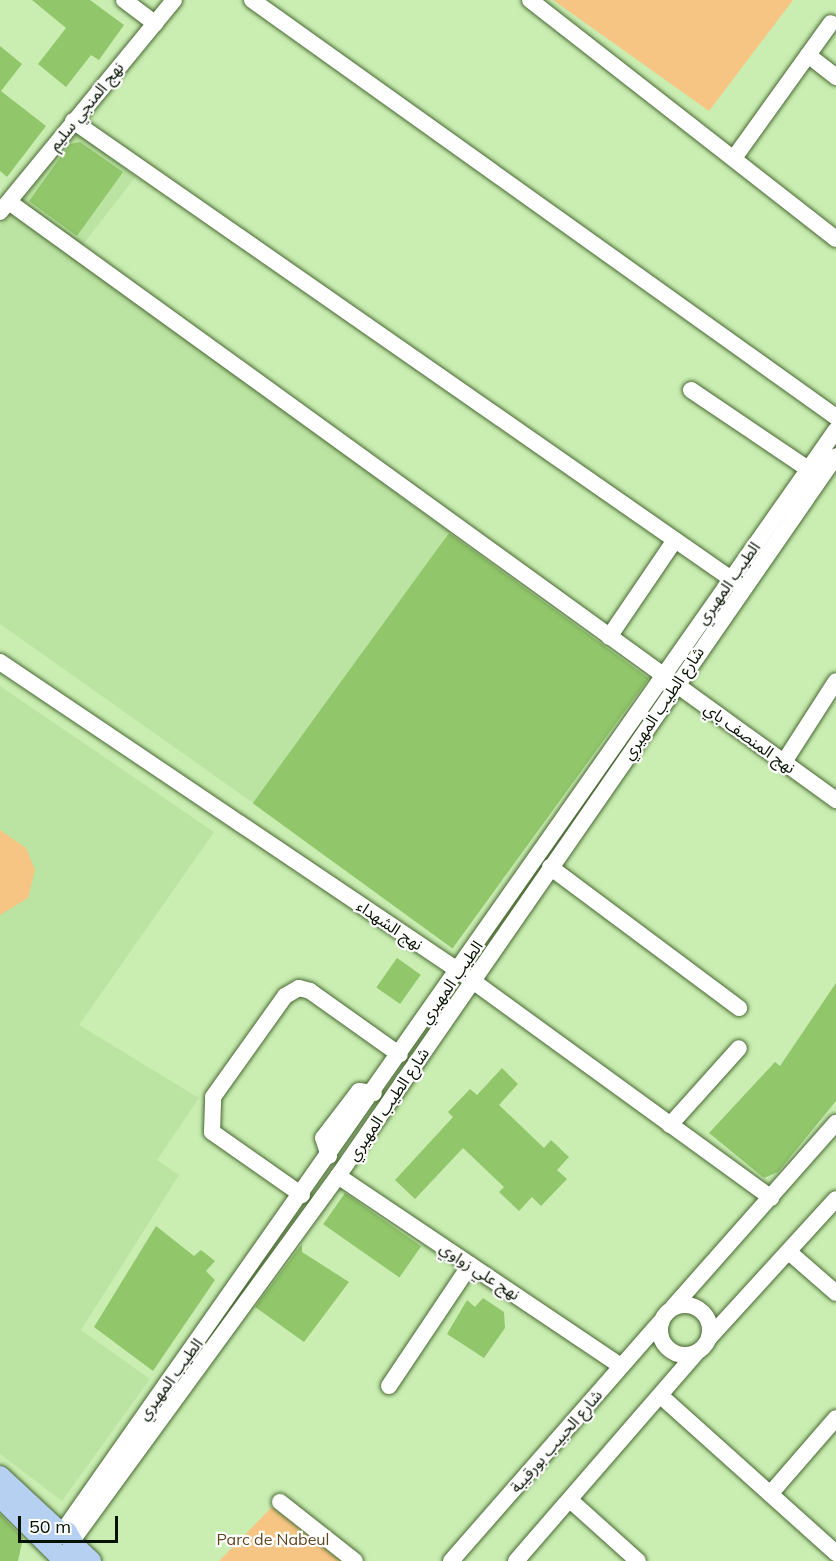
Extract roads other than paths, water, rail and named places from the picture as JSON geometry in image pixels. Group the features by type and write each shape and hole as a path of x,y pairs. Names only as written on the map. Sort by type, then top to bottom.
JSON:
{"main road":[{"path":"0,1476 62,1547"},
{"path":"0,1497 62,1547 91,1561"}],"street":[{"path":"124,0 155,23"},
{"name":"نهج المنجي سليم","path":"4,207 174,0"},
{"path":"252,0 836,417"},
{"path":"530,0 836,238"},
{"path":"734,158 831,23"},
{"path":"808,55 836,77"},
{"path":"73,121 736,582"},
{"name":"نهج المنصف باي","path":"4,207 836,800"},
{"path":"691,390 808,469"},
{"name":"الطيب المهيري","path":"736,582 808,469 836,430"},
{"name":"شارع الطيب المهيري","path":"62,1547 338,1176 465,976 550,867 736,582 836,456"},
{"path":"609,637 675,540"},
{"name":"نهج الشهداء","path":"0,662 465,976 771,1198"},
{"name":"الطيب المهيري","path":"62,1547 400,1054 465,976 670,680"},
{"path":"784,762 836,681"},
{"path":"550,867 739,1008"},
{"path":"302,1195 212,1132 213,1097 285,996 298,988 310,991 400,1054"},
{"path":"670,1125 739,1048"},
{"path":"696,1353 668,1350 660,1322 836,1124"},
{"name":"نهج علي زواوي","path":"338,1176 621,1366"},
{"path":"516,1561 662,1397 709,1338 836,1199"},
{"path":"789,1252 836,1293"},
{"path":"389,1386 470,1265"},
{"path":"673,1307 701,1311 709,1338"},
{"name":"شارع الحبيب بورقيبة","path":"451,1561 660,1322"},
{"path":"662,1397 836,1553"},
{"path":"771,1493 836,1418"},
{"path":"570,1500 638,1561"},
{"path":"280,1502 355,1561"}],"park label":[{"name":"Parc de Nabeul","path":"273,1539"}]}
